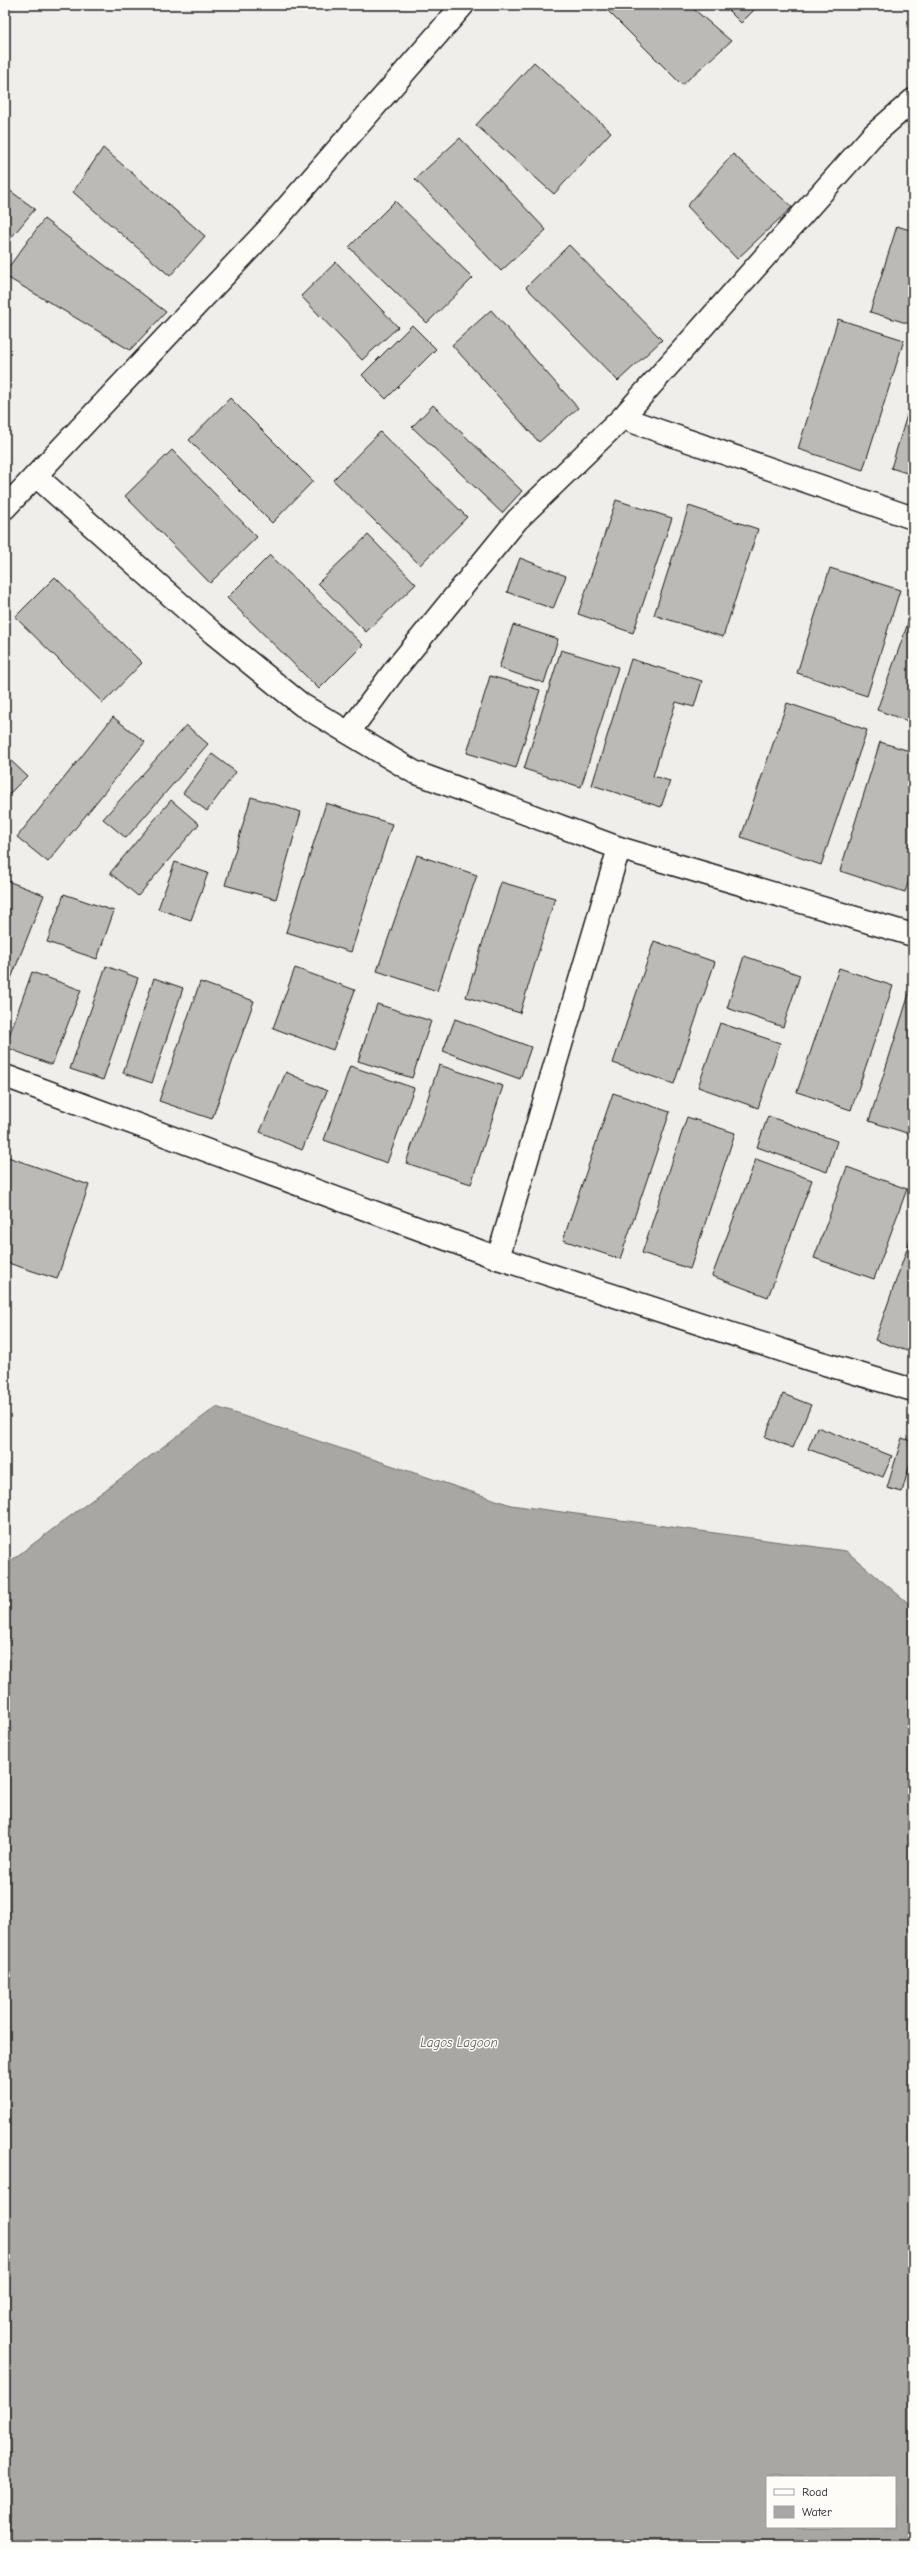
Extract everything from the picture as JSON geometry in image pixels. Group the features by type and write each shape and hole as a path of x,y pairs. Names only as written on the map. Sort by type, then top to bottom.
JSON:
{"street":[{"path":"5,508 269,228 463,5"},
{"path":"349,732 394,672 517,520 622,418 872,136 913,100"},
{"path":"622,418 913,518"},
{"path":"36,476 213,633 302,705 414,772 620,848 913,935"},
{"path":"498,1258 620,848"},
{"path":"5,1076 498,1258 807,1358 913,1390"}],"water":[{"name":"Lagos Lagoon","path":"216,1407 511,1505 846,1551 913,1607 913,2545 5,2545 5,1565"}],"building":[{"path":"602,5 689,5 731,41 682,85"},
{"path":"723,5 759,5 741,23"},
{"path":"534,62 611,132 554,194 476,125"},
{"path":"460,138 546,230 501,271 415,179"},
{"path":"103,148 205,236 170,276 73,192"},
{"path":"733,154 792,207 737,259 687,206"},
{"path":"5,187 35,209 5,245"},
{"path":"395,201 473,278 427,323 349,247"},
{"path":"44,219 166,312 130,350 5,276 5,272"},
{"path":"897,226 913,231 913,325 870,312"},
{"path":"569,245 662,340 618,381 526,287"},
{"path":"336,262 398,327 362,360 301,296"},
{"path":"491,310 578,408 539,442 452,345"},
{"path":"838,319 904,340 863,470 798,449"},
{"path":"412,325 436,349 386,399 362,375"},
{"path":"913,395 913,475 891,468"},
{"path":"230,398 313,481 272,523 189,440"},
{"path":"433,405 522,491 502,513 412,427"},
{"path":"380,432 467,517 420,565 333,480"},
{"path":"172,450 257,537 210,583 125,496"},
{"path":"616,500 672,518 633,633 578,614"},
{"path":"689,506 758,529 723,637 654,615"},
{"path":"368,535 416,584 366,632 318,583"},
{"path":"270,555 363,645 319,689 227,598"},
{"path":"520,558 566,576 553,609 507,592"},
{"path":"830,568 900,590 867,696 797,673"},
{"path":"55,577 142,663 103,703 15,617"},
{"path":"913,609 913,723 877,710"},
{"path":"513,625 558,639 544,683 499,668"},
{"path":"561,650 618,667 581,787 524,769"},
{"path":"631,659 702,681 694,707 676,702 653,776 670,781 661,807 592,785"},
{"path":"490,676 540,690 516,768 467,753"},
{"path":"787,703 867,730 821,865 741,837"},
{"path":"113,717 145,742 48,862 17,837"},
{"path":"186,725 208,744 126,838 103,819"},
{"path":"880,742 913,752 913,867 905,892 840,871"},
{"path":"212,754 236,772 207,811 183,793"},
{"path":"5,755 27,776 5,798"},
{"path":"251,797 301,812 276,899 225,885"},
{"path":"171,800 199,824 138,896 110,873"},
{"path":"326,803 392,824 351,952 286,932"},
{"path":"417,855 477,875 437,991 377,971"},
{"path":"175,862 208,873 191,920 158,909"},
{"path":"5,880 44,895 5,994"},
{"path":"501,882 555,898 520,1013 466,997"},
{"path":"64,894 114,911 97,959 47,942"},
{"path":"654,941 715,962 674,1084 613,1063"},
{"path":"744,956 800,975 783,1027 727,1008"},
{"path":"106,966 138,978 103,1080 70,1069"},
{"path":"295,968 355,990 333,1050 273,1028"},
{"path":"839,968 893,986 851,1110 797,1092"},
{"path":"32,972 81,990 52,1065 5,1047"},
{"path":"154,978 183,988 152,1083 123,1073"},
{"path":"200,982 254,1001 212,1119 159,1101"},
{"path":"909,994 913,995 913,1135 869,1121"},
{"path":"377,1004 431,1021 412,1078 358,1061"},
{"path":"455,1019 531,1047 520,1079 443,1051"},
{"path":"720,1023 780,1043 758,1108 698,1087"},
{"path":"439,1065 503,1086 471,1184 406,1163"},
{"path":"350,1066 414,1088 387,1163 324,1140"},
{"path":"286,1072 327,1091 302,1150 260,1132"},
{"path":"613,1093 670,1112 620,1259 563,1240"},
{"path":"768,1116 837,1141 827,1172 757,1147"},
{"path":"687,1117 735,1133 690,1269 642,1253"},
{"path":"5,1156 89,1185 57,1279 5,1262"},
{"path":"756,1159 812,1180 768,1297 712,1276"},
{"path":"847,1167 907,1189 874,1279 814,1258"},
{"path":"913,1232 913,1353 875,1340"},
{"path":"783,1394 811,1405 793,1448 765,1437"},
{"path":"817,1427 892,1456 883,1477 808,1449"},
{"path":"902,1438 913,1442 913,1453 902,1492 887,1488"}]}
